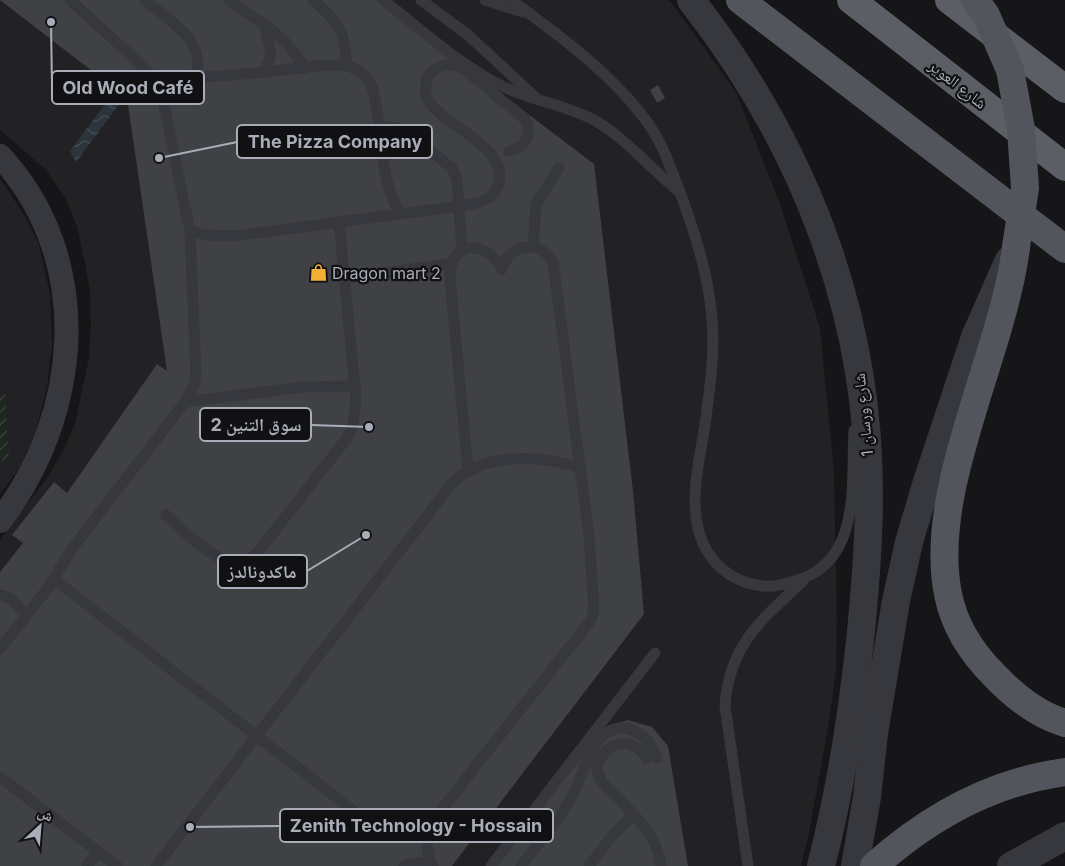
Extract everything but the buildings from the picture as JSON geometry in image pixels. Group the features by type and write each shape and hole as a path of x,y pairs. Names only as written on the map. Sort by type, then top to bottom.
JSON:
{"highway":[{"name":"شارع العوير","path":"851,0 1065,167"},
{"path":"949,0 1065,89"}],"main road":[{"path":"740,0 1065,249"},
{"path":"975,0 986,15 1010,70 1021,129 1025,188 1006,302 966,434 954,482 948,519 944,565 948,594 955,618 981,662 1017,698 1052,719 1065,723"},
{"path":"874,866 903,840 940,816 973,798 1009,784 1065,772"}],"street":[{"name":"شارع ورسان 1","path":"691,0 749,80 776,127 800,176 820,227 844,305 860,385 869,495 863,610 849,724 821,866"},
{"path":"0,156 24,187 51,239 59,267 67,325 62,385 45,445 32,474 0,522"},
{"path":"855,866 867,797 874,733 896,601 909,542 926,484 975,337 1016,246"},
{"path":"1011,866 1065,836"}],"lane":[{"path":"0,649 54,579 71,550 185,402 194,385 196,375 190,231 162,96 155,80 133,57 70,0"},
{"path":"145,0 180,28 192,43 199,67 195,79"},
{"path":"229,0 289,45 298,55 304,68"},
{"path":"313,0 334,18 342,29 347,66"},
{"path":"383,0 483,75 506,88 578,112 612,132 680,192"},
{"path":"485,0 530,14"},
{"path":"511,0 602,71 642,114 658,138 671,164 703,260 713,328 712,363 695,506 700,537 716,564 739,580 766,586 780,586 806,578"},
{"path":"429,2 468,35 538,100"},
{"path":"264,72 271,54 265,27"},
{"path":"190,231 206,235 235,236 460,206 487,200 499,183 498,168 488,152 428,99 426,83 434,70 441,65 457,66 522,115 529,127 529,134 522,146 509,150"},
{"path":"155,80 195,79 304,68 347,66 361,73 372,87 384,175 390,195 400,214"},
{"path":"378,126 396,128 409,134 452,168 457,180 462,250"},
{"path":"533,246 536,204 559,168"},
{"path":"166,515 219,558 236,563 253,557 347,438 355,413 356,386 339,221"},
{"path":"433,866 426,841 428,830 434,819 593,615 589,536 556,270 548,254 533,246 525,246 509,254 502,269 496,259 488,252 476,248 462,250 450,264 468,470"},
{"path":"345,278 450,264"},
{"path":"748,866 725,706 726,687 734,660 745,639 764,617 806,578 828,562 836,551 848,521 853,486 854,426 860,385"},
{"path":"185,402 295,388 356,386"},
{"path":"156,866 446,489 468,470 501,460 553,461 581,468"},
{"path":"54,579 377,829"},
{"path":"0,595 10,598 20,608"},
{"path":"491,866 655,652"},
{"path":"521,866 570,801 579,786 592,749 599,739 609,732 627,728 644,737 651,744 652,758 636,746 622,743 608,748 598,760 597,768 602,783 634,815 656,843 659,864"},
{"path":"0,777 117,866"},
{"path":"589,866 612,836 634,815"},
{"path":"87,866 98,852"},
{"path":"404,866 422,862 433,866"}],"shaded area":[{"name":"Dragon mart 2","path":"0,0 668,0 673,5 736,92 779,201 820,328 834,472 837,620 836,670 829,722 809,833 801,866 0,866 0,539 47,478 63,451 75,424 89,358 91,326 90,292 85,263 77,227 67,201 46,170 0,130"},
{"path":"0,178 26,218 39,245 50,294 52,345 47,387 35,433 20,467 0,494"},
{"path":"5,394 9,462 0,460 0,395"}],"water":[{"path":"114,92 123,99 76,162 70,151"}],"place":[{"name":"Old Wood Café","path":"51,22"},
{"name":"The Pizza Company","path":"159,158"},
{"name":"Dragon mart 2","path":"318,273"},
{"name":"سوق التنين 2","path":"369,427"},
{"name":"ماكدونالدز","path":"366,535"},
{"name":"Zenith Technology - Hossain","path":"190,827"}]}
